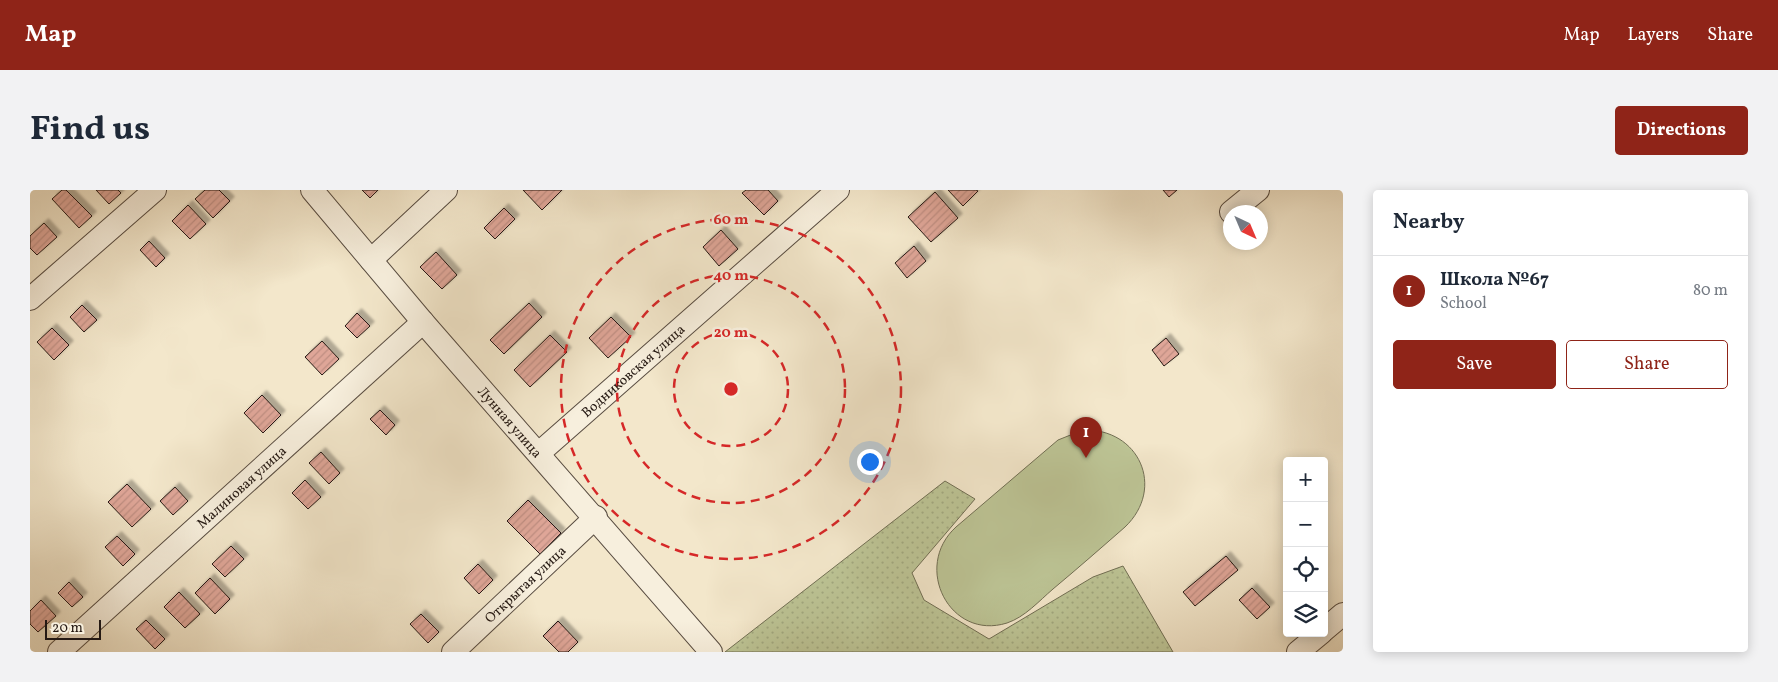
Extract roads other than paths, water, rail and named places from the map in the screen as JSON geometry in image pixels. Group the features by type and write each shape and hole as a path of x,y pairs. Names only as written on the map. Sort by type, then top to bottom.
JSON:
{"street":[{"path":"30,299 155,190"},
{"name":"Лунная улица","path":"312,190 423,322 711,652"},
{"path":"371,260 446,190"},
{"name":"Водниковская улица","path":"539,453 838,190"},
{"path":"1240,205 1258,190"},
{"name":"Малиновая улица","path":"59,652 423,322"},
{"name":"Открытая улица","path":"453,652 596,518"},
{"path":"1328,627 1343,614"},
{"path":"1298,652 1315,637"}],"place":[{"name":"Школа №67","path":"1086,458"}]}
